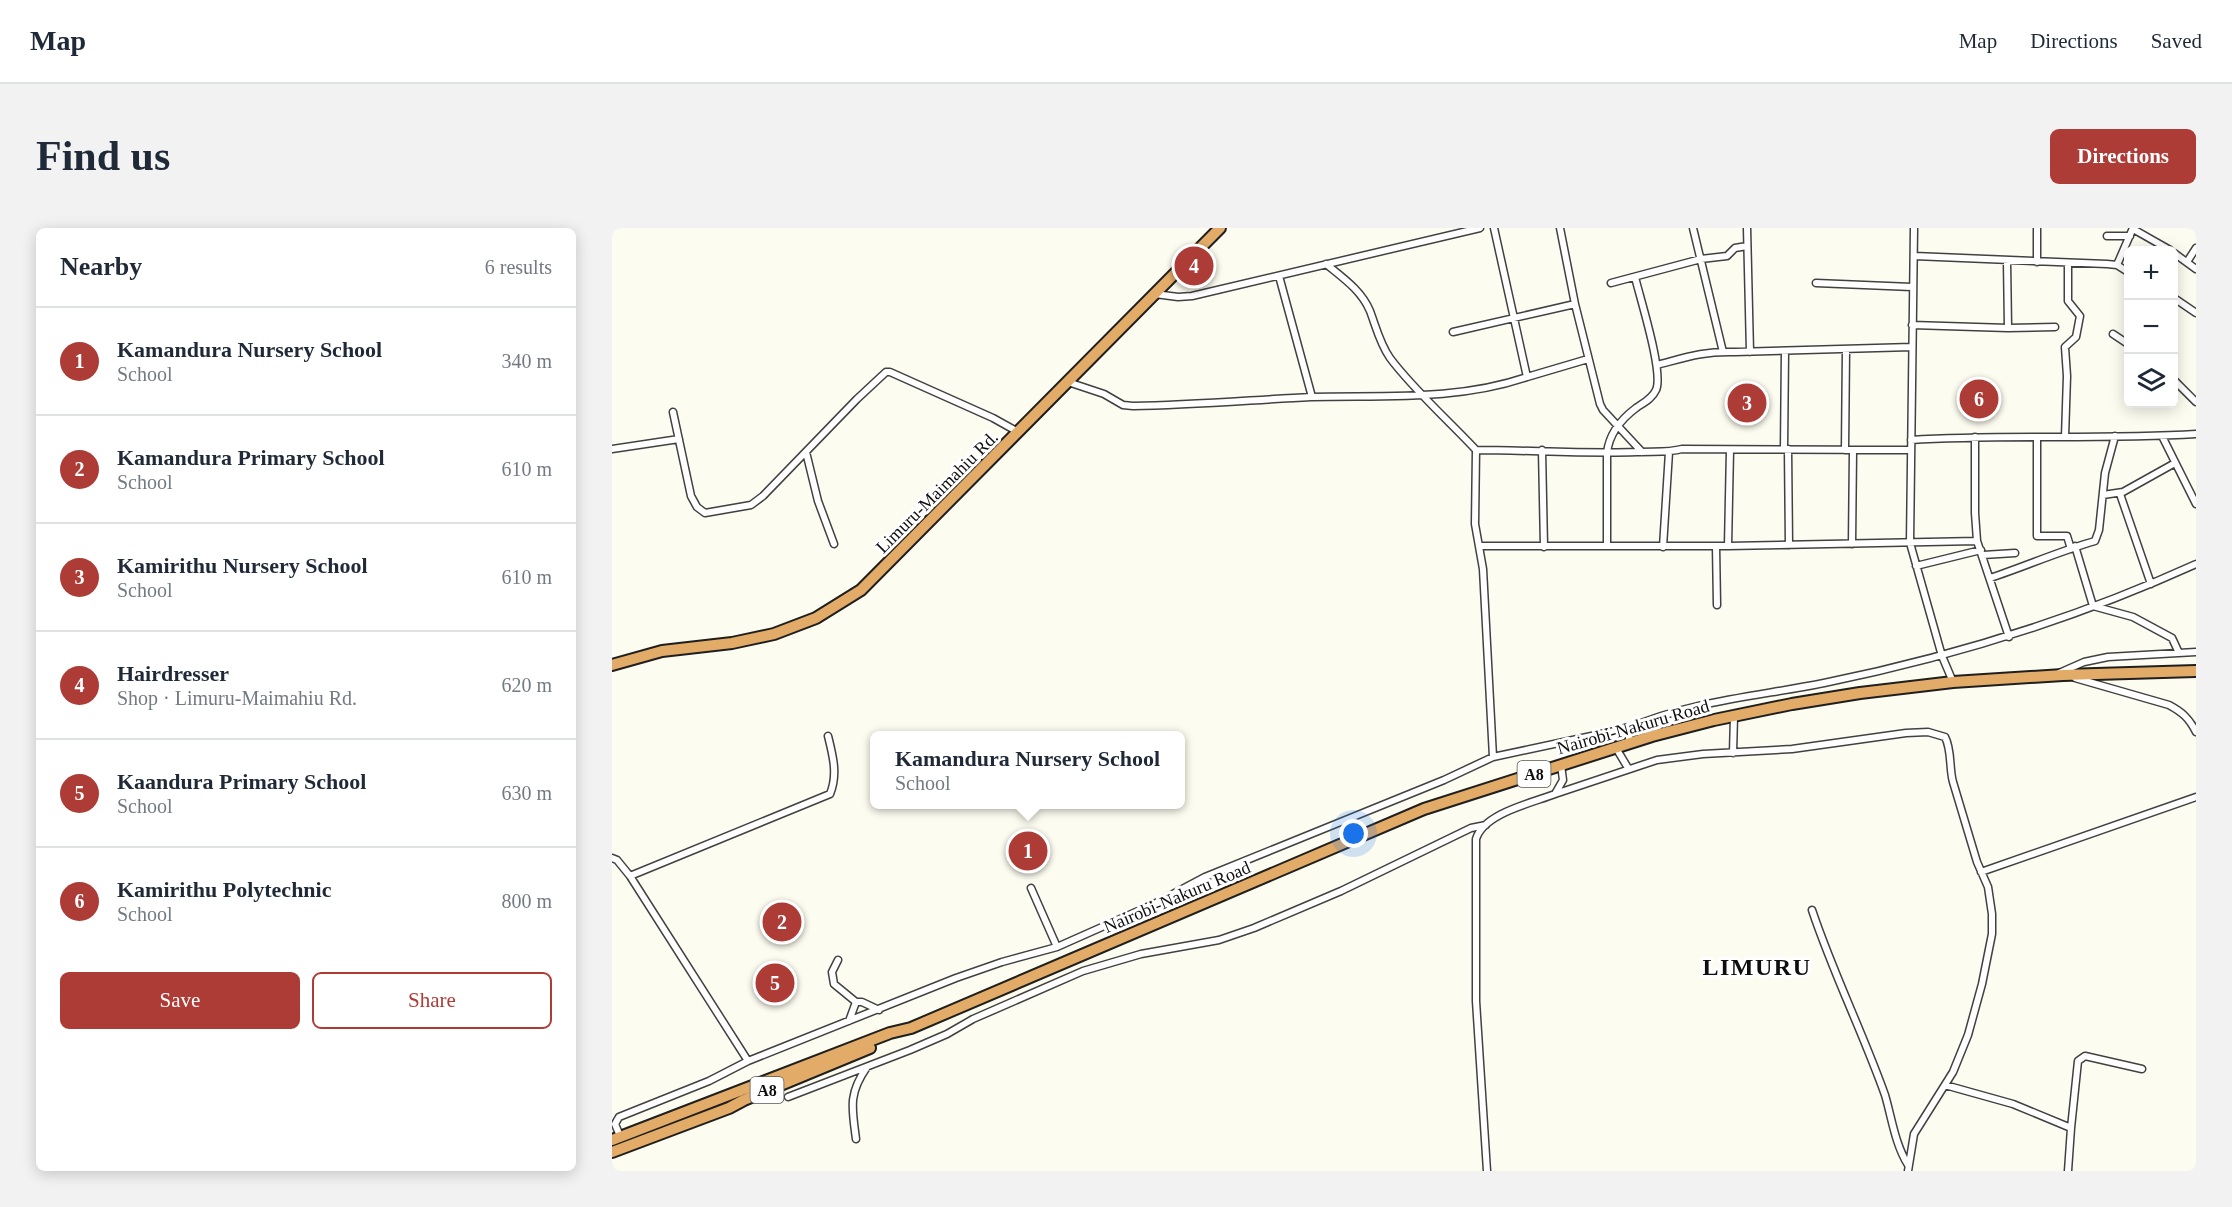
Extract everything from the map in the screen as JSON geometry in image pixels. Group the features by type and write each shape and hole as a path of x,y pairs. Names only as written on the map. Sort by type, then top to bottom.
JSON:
{"highway":[{"name":"Limuru-Maimahiu Rd.","path":"612,664 662,651 732,643 774,634 833,609 861,590 1220,228"},
{"name":"Nairobi-Nakuru Road","path":"612,1152 729,1108 893,1039 911,1028 1424,809 1629,744 1734,716 1860,693 1953,682 2058,675 2196,671"},
{"name":"Nairobi-Nakuru Road","path":"616,1138 890,1033 911,1028"}],"street":[{"path":"1155,294 1191,296 1480,228"},
{"path":"1494,228 1527,376"},
{"path":"1560,228 1575,304 1600,404 1642,452"},
{"path":"1693,228 1723,352"},
{"path":"1747,228 1750,352"},
{"path":"1914,228 1910,543 1942,656 1953,682"},
{"path":"2037,228 2037,262"},
{"path":"2117,265 2133,228 2162,246"},
{"path":"2107,236 2130,236"},
{"path":"1611,283 1701,258 1727,256 1735,248 1747,246"},
{"path":"2187,262 2196,248"},
{"path":"1914,256 2117,265 2124,269"},
{"path":"2178,256 2196,269"},
{"path":"2007,261 2008,328"},
{"path":"2065,437 2066,347 2076,338 2080,316 2068,301 2068,262"},
{"path":"1326,264 1352,285 1361,296 1369,309 1386,353 1396,366 1476,450 1474,514 1483,569 1493,758"},
{"path":"1279,276 1312,397"},
{"path":"1607,545 1609,438 1626,416 1656,392 1658,385 1657,365 1635,277"},
{"path":"1816,283 1912,287"},
{"path":"2177,300 2196,313"},
{"path":"1453,332 1575,304"},
{"path":"1912,325 2055,327"},
{"path":"2113,334 2124,342"},
{"path":"1657,365 1702,352 1912,347"},
{"path":"1845,450 1846,349"},
{"path":"1785,351 1789,545"},
{"path":"1068,382 1104,394 1123,405 1133,406 1312,397 1424,395 1482,389 1588,359"},
{"path":"673,412 691,496 697,507 705,513 755,502 777,483 886,372 954,400 1019,432"},
{"path":"2178,384 2196,402"},
{"path":"1911,440 1975,436 2037,438 2196,434"},
{"path":"1975,436 1977,541 2008,637"},
{"path":"1990,578 2095,541 2105,473 2115,436"},
{"path":"2162,436 2196,504"},
{"path":"2037,438 2037,536 2067,536 2093,606"},
{"path":"612,449 679,439"},
{"path":"1476,450 1607,453 1669,452 1682,449 1911,450"},
{"path":"1542,450 1544,547"},
{"path":"1728,546 1730,450"},
{"path":"1852,544 1854,451"},
{"path":"806,452 818,501 834,544"},
{"path":"1663,547 1669,452"},
{"path":"2103,495 2120,494 2175,463"},
{"path":"2120,494 2151,584"},
{"path":"1479,546 1663,547 1977,541"},
{"path":"1716,546 1717,605"},
{"path":"1916,567 1982,552 2015,553"},
{"path":"616,1138 615,1124 619,1117 709,1081 748,1061 1002,962 1057,947 1156,903 1206,877 1493,758 1629,728 1692,708 1824,683 1942,656 2008,637 2151,584 2196,564"},
{"path":"2093,606 2126,614 2174,639 2178,653"},
{"path":"2058,675 2084,662 2108,657 2196,652"},
{"path":"2058,675 2169,705 2181,711 2190,720 2196,732"},
{"path":"1733,753 1734,716"},
{"path":"1629,728 1629,744"},
{"path":"1487,1171 1476,1001 1475,874 1478,832 1508,810 1628,768 1658,760 1703,754 1792,749 1928,732 1941,735 1947,741 1950,772 1981,872 1988,887 1992,934 1968,1035 1945,1085 1914,1134 1908,1168"},
{"path":"630,876 709,846 830,794 835,782 833,755 828,736"},
{"path":"1617,748 1628,768"},
{"path":"1555,794 1563,780 1561,765"},
{"path":"1981,872 2196,797"},
{"path":"788,1097 947,1034 964,1023 1083,971 1142,954 1219,940 1254,928 1341,891 1471,828 1486,825"},
{"path":"613,857 630,876 748,1061"},
{"path":"1031,888 1057,947"},
{"path":"1812,910 1834,972 1884,1094 1900,1152 1908,1168"},
{"path":"1077,958 1083,971"},
{"path":"838,960 832,972 834,984 856,1002 862,1002 879,1010"},
{"path":"849,1021 856,1002"},
{"path":"2068,1171 2078,1061 2085,1056 2142,1069"},
{"path":"856,1139 851,1098 856,1084 867,1067"},
{"path":"1945,1085 2013,1104 2071,1128"}],"place":[{"name":"Hairdresser","path":"1194,266"},
{"name":"Kamirithu Polytechnic","path":"1979,399"},
{"name":"Kamirithu Nursery School","path":"1747,403"},
{"name":"Kamandura Nursery School","path":"1028,851"},
{"name":"Kamandura Primary School","path":"782,922"},
{"name":"Kaandura Primary School","path":"775,983"}],"district":[{"name":"LIMURU","path":"1757,967"}]}
